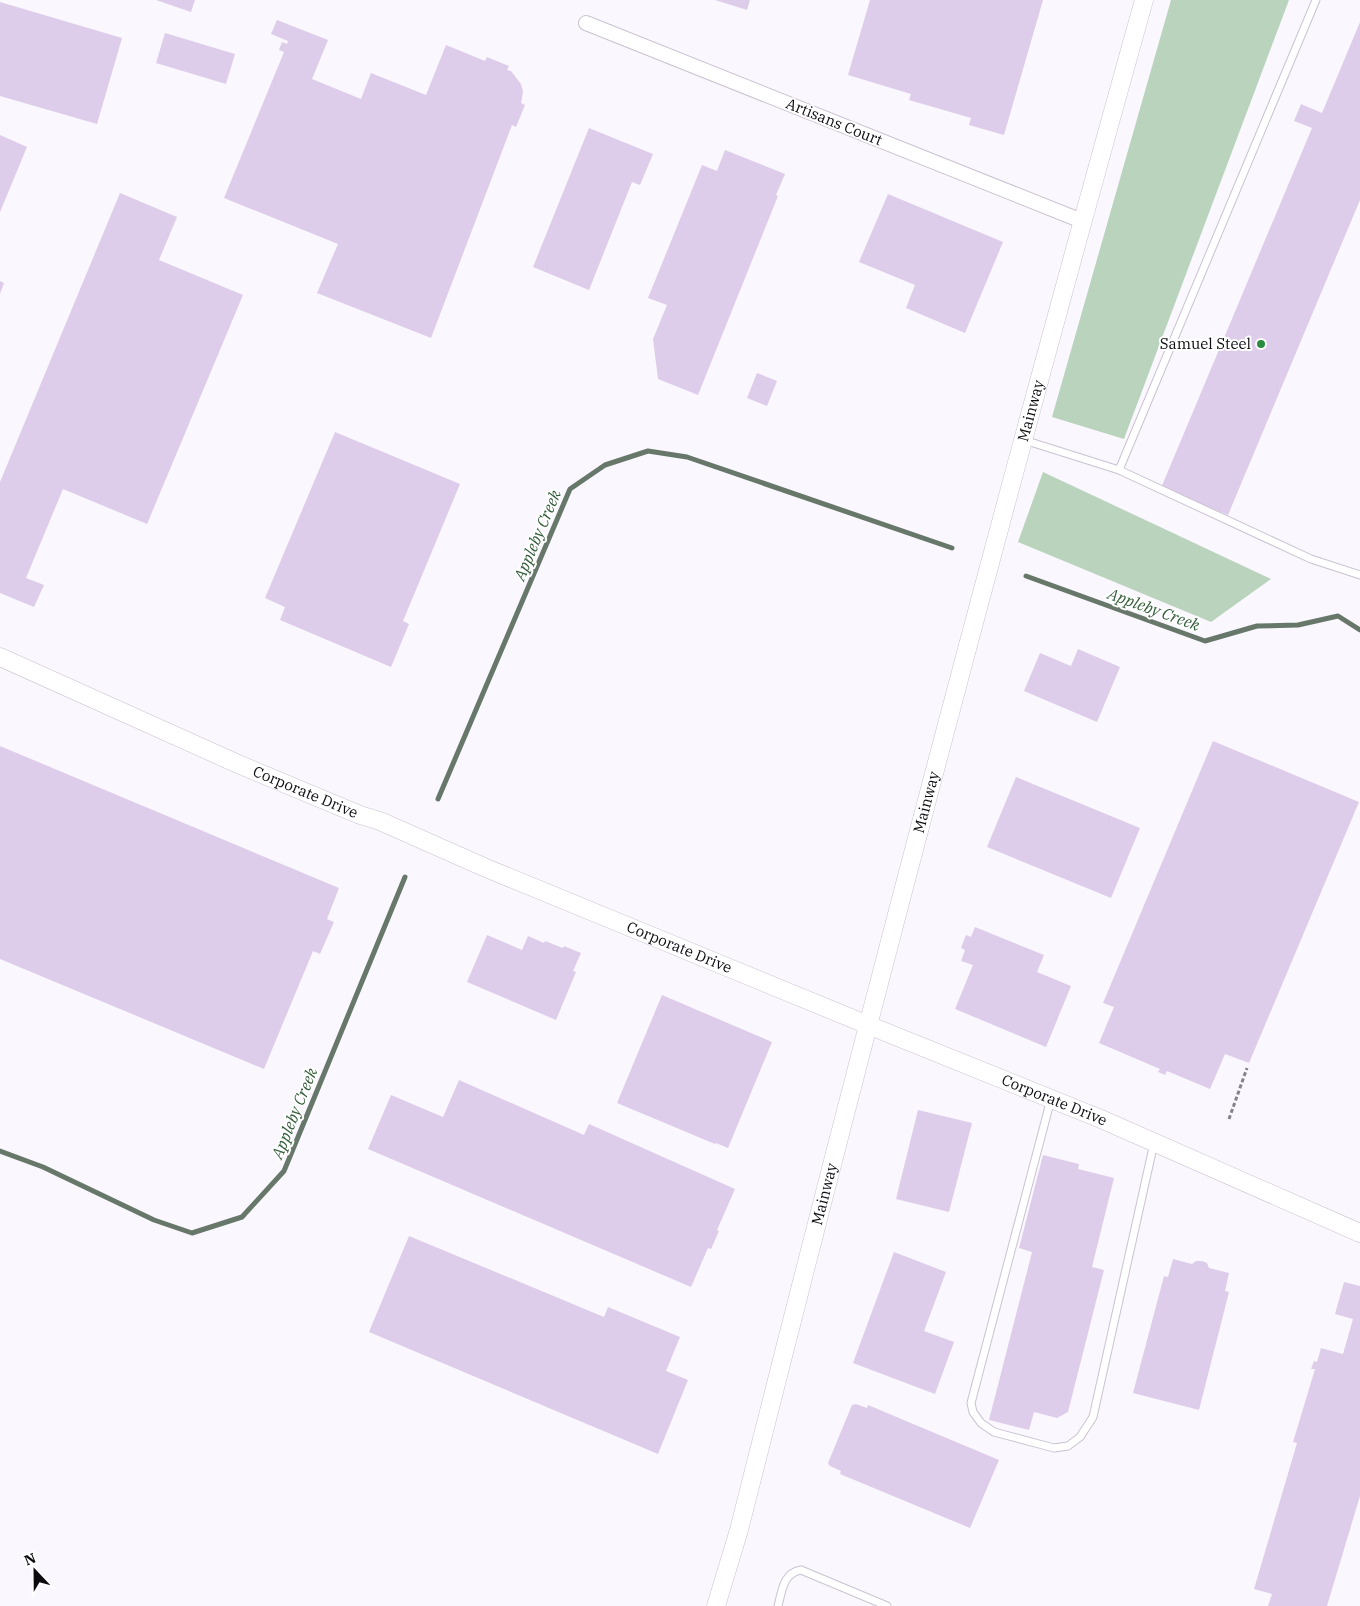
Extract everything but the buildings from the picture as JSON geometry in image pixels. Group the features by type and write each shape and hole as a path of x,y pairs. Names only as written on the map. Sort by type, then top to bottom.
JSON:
{"street":[{"name":"Mainway","path":"716,1606 739,1530 868,1025 1082,220 1144,0"},
{"name":"Artisans Court","path":"586,23 1082,220"},
{"name":"Corporate Drive","path":"0,657 238,764 360,815 380,821 486,868 1154,1142 1360,1233"}],"lane":[{"path":"1119,470 1316,0"},
{"path":"1024,440 1119,470 1311,559 1360,575"},
{"path":"1051,1099 971,1403 981,1423 994,1432 1054,1448 1068,1446 1080,1437 1093,1416 1154,1142"},
{"path":"778,1606 787,1578 801,1570 887,1606"}],"path":[{"path":"1229,1118 1247,1068"}],"green space":[{"path":"1171,0 1289,0 1124,439 1052,417"},
{"path":"1043,472 1271,579 1211,622 1018,542"}],"waterway":[{"name":"Appleby Creek","path":"438,799 570,489 605,465 648,451 687,457 952,548"},
{"name":"Appleby Creek","path":"1026,576 1205,641 1257,626 1298,625 1338,616 1360,630"},
{"name":"Appleby Creek","path":"0,1151 43,1167 154,1220 192,1233 242,1217 284,1171 405,877"}],"place":[{"name":"Samuel Steel","path":"1261,344"}]}
